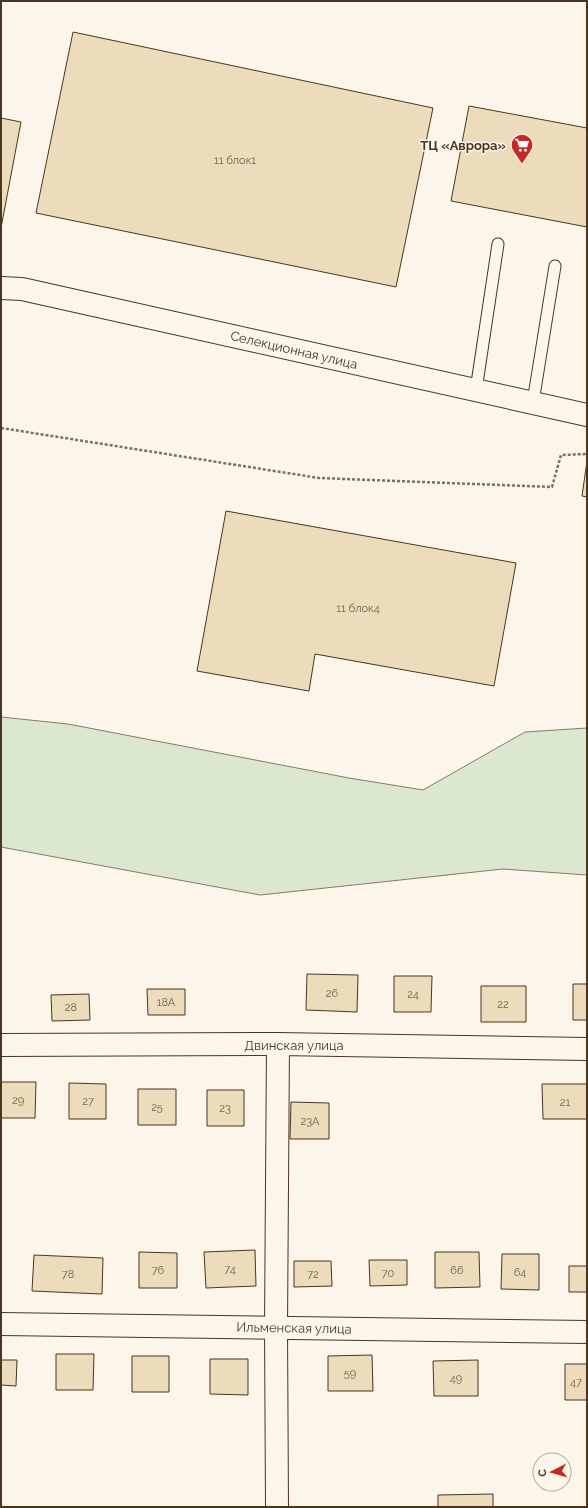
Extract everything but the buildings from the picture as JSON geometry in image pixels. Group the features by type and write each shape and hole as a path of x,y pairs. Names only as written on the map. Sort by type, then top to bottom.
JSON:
{"street":[{"name":"Селекционная улица","path":"1,288 22,289 587,415"},
{"name":"Двинская улица","path":"1,1045 278,1044 587,1049"},
{"path":"276,1507 278,1044"},
{"name":"Ильменская улица","path":"1,1324 587,1332"}],"lane":[{"path":"476,390 498,244"},
{"path":"533,402 555,266"}],"path":[{"path":"1,428 319,478 552,487 561,455 587,454"}],"green space":[{"path":"1,717 68,724 349,778 423,790 525,732 587,728 587,875 503,869 260,895 1,847"}],"place":[{"name":"ТЦ «Аврора»","path":"522,164"}]}
